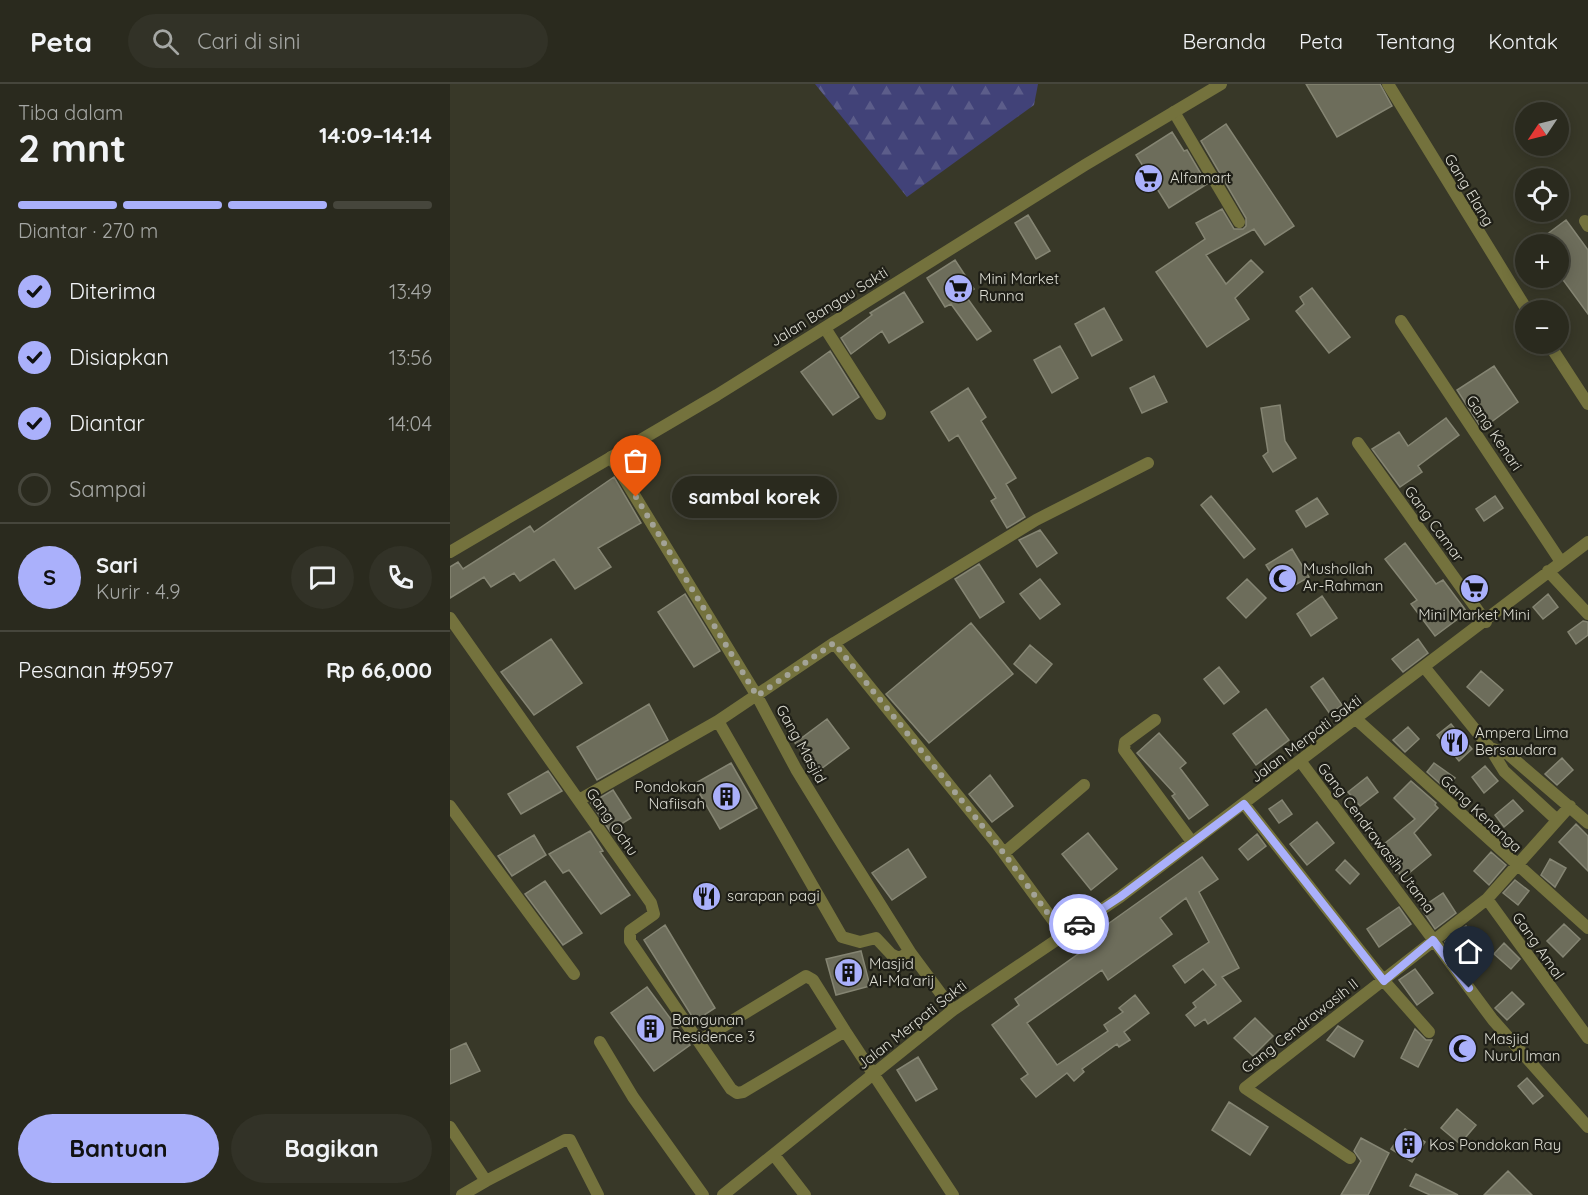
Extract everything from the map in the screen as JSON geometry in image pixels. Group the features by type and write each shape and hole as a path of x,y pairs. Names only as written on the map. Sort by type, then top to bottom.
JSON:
{"street":[{"name":"Jalan Bangau Sakti","path":"450,552 612,458 1221,84"},
{"name":"Gang Elang","path":"1388,84 1521,300"},
{"path":"1174,112 1239,222"},
{"name":"Gang Kenari","path":"1401,321 1560,562"},
{"path":"825,328 880,414"},
{"path":"1556,354 1588,404"},
{"name":"Gang Camar","path":"1358,443 1486,622"},
{"name":"Gang Masjid","path":"612,458 757,696 796,768 910,952 953,1010"},
{"path":"579,800 718,721 834,643 1036,520 1148,463"},
{"name":"Jalan Merpati Sakti","path":"723,1195 953,1010 1120,897 1357,720 1588,542"},
{"path":"1548,572 1588,614"},
{"name":"Gang Ochu","path":"450,618 651,903 654,914 630,931 630,941 699,1041"},
{"path":"834,643 1004,853 1063,934"},
{"path":"1425,668 1490,748 1504,771 1557,820"},
{"path":"1155,720 1125,742 1124,750 1192,842"},
{"name":"Gang Kenanga","path":"1357,720 1517,867 1588,928"},
{"path":"718,721 843,937 860,942 876,938 891,954 899,957 910,952"},
{"path":"1490,748 1509,754 1588,823"},
{"name":"Gang Cendrawasih Utama","path":"1301,762 1493,1020 1588,1127"},
{"path":"1004,853 1084,785"},
{"path":"1244,804 1384,981 1429,1032"},
{"path":"450,806 574,974"},
{"name":"Gang Cendrawasih II","path":"1350,1158 1245,1088 1487,900 1570,806"},
{"name":"Gang Amal","path":"1487,900 1588,1038"},
{"path":"845,1031 743,1092 737,1093 699,1041 806,976 813,980 953,1195"},
{"path":"600,1042 633,1097 703,1195"},
{"path":"450,1128 486,1181"},
{"path":"462,1195 565,1140 570,1140 598,1195"},
{"path":"774,1155 805,1195"}],"green space":[{"path":"815,84 1038,84 1034,105 907,197"}],"building":[{"path":"1306,84 1380,84 1392,106 1337,137"},
{"path":"1226,124 1294,226 1265,245 1254,229 1206,255 1226,284 1251,260 1263,272 1235,298 1249,319 1207,347 1156,272 1205,239 1196,223 1222,209 1234,229 1243,229 1246,226 1246,218 1201,141"},
{"path":"1172,132 1184,151 1187,150 1207,184 1169,208 1136,155"},
{"path":"1028,215 1050,251 1036,259 1015,223"},
{"path":"1563,222 1567,222 1588,250 1588,314 1569,288 1569,234 1547,234"},
{"path":"955,260 974,289 965,295 991,331 977,340 951,304 945,307 927,278"},
{"path":"1312,288 1350,337 1329,353 1296,311 1304,304 1300,297"},
{"path":"904,292 923,322 889,343 882,331 851,354 841,338 872,315 870,313"},
{"path":"1104,308 1122,340 1092,356 1075,324"},
{"path":"1060,346 1078,378 1052,393 1034,360"},
{"path":"830,351 859,397 833,415 801,372"},
{"path":"1494,366 1518,402 1482,429 1457,390"},
{"path":"1154,376 1167,402 1142,413 1130,388"},
{"path":"968,388 986,417 981,421 1016,478 1006,484 1025,517 1007,528 991,501 996,498 958,435 949,441 931,412"},
{"path":"1280,405 1285,441 1296,458 1273,472 1263,456 1268,452 1261,408"},
{"path":"1446,418 1459,435 1418,466 1422,472 1400,487 1372,449 1399,432 1408,446"},
{"path":"614,477 641,523 598,548 611,567 575,589 554,559 520,581 514,573 491,587 484,577 450,598 450,567 458,562 463,569 530,526 534,532"},
{"path":"1211,496 1255,549 1244,558 1201,505"},
{"path":"1495,496 1503,508 1484,521 1476,509"},
{"path":"1317,498 1328,514 1306,527 1296,511"},
{"path":"1040,530 1057,553 1037,567 1019,540"},
{"path":"1405,543 1436,584 1443,580 1467,612 1435,636 1411,604 1417,600 1385,559"},
{"path":"1292,549 1309,577 1283,592 1266,565"},
{"path":"979,564 1004,602 980,618 955,579"},
{"path":"1040,579 1060,604 1040,619 1020,594"},
{"path":"1247,579 1266,598 1246,618 1227,598"},
{"path":"685,594 720,651 694,667 658,612"},
{"path":"1548,594 1558,607 1543,619 1533,607"},
{"path":"1322,596 1337,618 1311,636 1297,614"},
{"path":"1583,621 1588,622 1588,635 1576,644 1568,632"},
{"path":"971,623 1013,674 929,743 886,694"},
{"path":"551,639 582,683 534,715 501,672"},
{"path":"1418,639 1428,653 1403,672 1392,659"},
{"path":"1030,645 1052,664 1036,683 1014,664"},
{"path":"1219,667 1239,692 1224,704 1204,679"},
{"path":"1481,671 1503,690 1489,706 1467,687"},
{"path":"1323,678 1342,705 1330,714 1311,687"},
{"path":"649,704 668,740 597,780 577,747"},
{"path":"1266,709 1289,740 1256,765 1233,734"},
{"path":"827,719 849,748 817,772 795,743"},
{"name":"Ampera Lima Bersaudara","path":"1451,724 1472,749 1459,761 1437,735"},
{"path":"1408,727 1419,739 1405,752 1393,740"},
{"path":"1159,733 1186,763 1180,768 1208,805 1189,819 1172,796 1175,794 1137,753"},
{"path":"1562,758 1573,770 1557,785 1545,774"},
{"name":"Pondokan Nafiisah","path":"731,763 757,808 720,829 694,784"},
{"path":"1434,763 1455,778 1446,789 1427,772"},
{"path":"1485,766 1498,781 1484,793 1472,777"},
{"path":"548,771 562,791 521,814 508,794"},
{"path":"990,775 1013,806 992,822 969,794"},
{"path":"1367,777 1378,792 1360,806 1348,792"},
{"path":"1411,781 1436,803 1438,808 1414,833 1431,855 1403,878 1379,848 1415,819 1394,798"},
{"path":"613,790 631,818 610,831 591,803"},
{"path":"1282,800 1292,814 1279,823 1269,809"},
{"path":"1513,800 1523,811 1504,827 1495,815"},
{"path":"1317,822 1334,843 1307,865 1290,844"},
{"path":"1576,824 1588,836 1588,871 1559,842"},
{"path":"590,831 603,851 600,852 630,895 601,914 569,870 563,873 549,854"},
{"path":"1088,833 1117,869 1091,890 1062,854"},
{"path":"1257,834 1266,846 1248,860 1239,849"},
{"path":"534,835 546,855 512,876 498,856"},
{"path":"908,849 926,877 892,900 872,873"},
{"path":"1491,852 1506,865 1489,885 1474,871"},
{"path":"1202,857 1218,879 1199,892 1239,968 1222,977 1241,1001 1208,1024 1205,1019 1195,1026 1186,1015 1196,1007 1193,1003 1216,985 1203,969 1185,983 1173,966 1209,942 1186,898 1160,918 1172,934 1108,980 1102,970 1027,1023 1057,1065 1108,1031 1104,1025 1123,1012 1119,1008 1135,995 1149,1013 1124,1032 1130,1040 1119,1047 1117,1044 1082,1069 1084,1072 1074,1081 1067,1073 1036,1097 1021,1079 1028,1074 992,1025 1019,1005 1015,999 1085,949 1083,946 1101,934 1098,931"},
{"path":"1550,859 1566,868 1555,887 1541,875"},
{"path":"1345,860 1359,874 1350,884 1336,870"},
{"path":"1515,880 1529,891 1518,905 1503,893"},
{"path":"545,881 582,933 563,945 525,894"},
{"path":"1443,893 1456,913 1435,929 1421,908"},
{"path":"1399,907 1411,924 1379,947 1367,929"},
{"path":"1564,924 1580,939 1563,957 1547,941"},
{"path":"665,925 715,1008 695,1021 644,940"},
{"path":"1466,926 1475,937 1454,954 1445,942"},
{"path":"1504,943 1520,959 1511,969 1494,954"},
{"name":"Masjid Al-Ma'arij","path":"861,951 870,986 836,995 826,959"},
{"path":"1415,969 1433,993 1417,1005 1399,980"},
{"name":"Bangunan Residence 3","path":"647,987 690,1045 654,1071 611,1013"},
{"path":"1512,992 1524,1004 1507,1020 1495,1008"},
{"path":"1255,1018 1273,1036 1253,1056 1234,1038"},
{"path":"1338,1026 1363,1041 1354,1057 1327,1040"},
{"path":"1415,1029 1426,1040 1432,1040 1418,1067 1401,1058"},
{"path":"466,1043 480,1071 450,1084 450,1050"},
{"path":"918,1057 937,1089 916,1101 897,1070"},
{"path":"1527,1078 1543,1096 1533,1104 1518,1086"},
{"path":"1229,1102 1268,1127 1250,1155 1212,1130"},
{"path":"1457,1109 1476,1125 1460,1144 1441,1128"},
{"name":"Kos Pondokan Ray","path":"1405,1129 1425,1142 1412,1162 1391,1149"},
{"path":"1361,1138 1389,1153 1368,1195 1341,1195 1361,1161 1354,1151"},
{"path":"1508,1171 1532,1195 1484,1195"},
{"path":"1416,1174 1458,1195 1430,1195 1410,1186"}],"way so far":[{"path":"636,497 757,696 834,643 997,844 1063,934 1079,924"}],"place":[{"name":"Alfamart","path":"1149,178"},
{"name":"Mini Market Runna","path":"958,288"},
{"name":"sambal korek","path":"636,497"},
{"name":"Mushollah Ar-Rahman","path":"1282,578"},
{"name":"Mini Market Mini","path":"1474,588"},
{"name":"Ampera Lima Bersaudara","path":"1454,742"},
{"name":"Pondokan Nafiisah","path":"726,796"},
{"name":"sarapan pagi","path":"706,896"},
{"name":"Masjid Al-Ma'arij","path":"848,973"},
{"name":"Bangunan Residence 3","path":"651,1029"},
{"name":"Masjid Nurul Iman","path":"1463,1048"},
{"name":"Kos Pondokan Ray","path":"1408,1145"}],"route":[{"path":"1079,924 1120,897 1244,804 1347,931 1384,981 1433,940 1469,988"}]}
